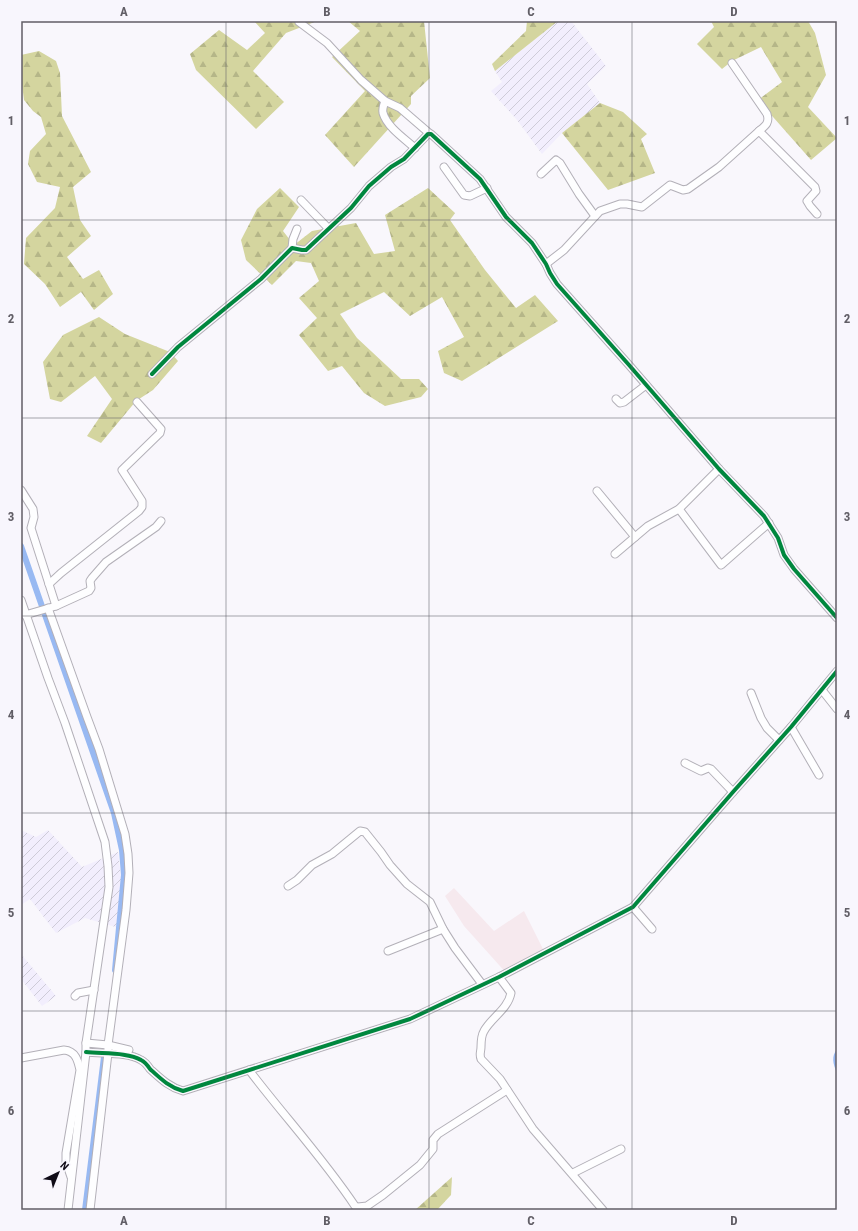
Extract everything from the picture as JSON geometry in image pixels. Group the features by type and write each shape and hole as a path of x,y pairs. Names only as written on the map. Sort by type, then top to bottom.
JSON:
{"street":[{"path":"299,22 327,43 361,80 385,100 400,108 429,133 434,135 480,179 506,217 532,243 557,284 719,469 764,516 778,538 784,555 794,569 837,618"},
{"path":"546,264 564,250 600,211 620,204 642,207 670,185 683,190 688,189 719,167 767,124 769,119 767,114 732,63"},
{"path":"385,100 383,106 388,122 415,148"},
{"path":"759,131 814,187 816,191 807,201 817,214"},
{"path":"292,248 306,250 351,208 369,186 391,167 404,159 429,133"},
{"path":"541,174 556,160 560,163 579,194 595,216"},
{"path":"444,167 464,195 470,196 487,188"},
{"path":"301,200 328,228"},
{"path":"152,374 178,347 261,279 292,248 293,239 297,229"},
{"path":"616,399 620,403 624,402 646,385"},
{"path":"49,584 65,569 131,518 142,507 142,501 122,470 160,434 161,429 137,402"},
{"path":"615,554 648,526 679,509 719,469"},
{"path":"21,490 33,509 34,517 31,528 56,606"},
{"path":"597,491 635,537"},
{"path":"679,509 721,565 769,523"},
{"path":"28,614 56,606 89,591 92,586 90,581 106,562 156,527 162,521"},
{"path":"21,600 28,614 105,842 108,866 109,886 94,990 89,1052 72,1139"},
{"path":"46,609 99,748 124,834 128,854 129,873 126,910 107,1049 90,1210"},
{"path":"89,1043 141,1060 167,1084 183,1091 410,1019 499,977 633,907 791,727 837,671"},
{"path":"822,690 837,709"},
{"path":"752,693 767,728 779,740"},
{"path":"791,727 819,775"},
{"path":"685,763 701,771 708,768 711,769 733,792"},
{"path":"288,886 297,880 312,865 332,854 360,831 362,831 371,839 390,865 407,884 430,902 443,930 454,948 482,984"},
{"path":"633,907 652,929"},
{"path":"388,951 443,930"},
{"path":"499,977 508,986 512,993 506,1005 484,1031 481,1040 481,1059 500,1079 533,1129 573,1173 603,1210"},
{"path":"74,996 78,993 94,990"},
{"path":"89,1052 107,1049 129,1050"},
{"path":"21,1058 64,1050 73,1054 78,1061 80,1070 72,1139 68,1210"},
{"path":"249,1070 337,1180 355,1206 358,1207 367,1206 420,1165 432,1152 434,1147 433,1140 436,1136 507,1090"},
{"path":"573,1173 621,1149"}],"shaded area":[{"path":"558,21 571,21 606,66 587,84 600,103 562,133 542,154 517,120 491,91 502,82 495,71"},
{"path":"21,830 36,837 48,830 82,867 118,852 123,894 119,928 85,918 56,933 30,899 21,905"},
{"path":"454,888 494,931 524,911 546,955 508,975 464,926 445,896"},
{"path":"21,954 56,996 42,1006 21,979"}],"green space":[{"path":"254,21 317,21 286,33 253,71 284,102 256,129 196,70 190,54 219,30 247,50 265,33"},
{"path":"348,21 424,21 430,78 411,96 411,104 354,167 325,135 365,91 332,57 360,31"},
{"path":"527,21 558,21 495,71 492,64 526,31"},
{"path":"711,21 808,21 815,33 826,75 808,107 837,138 811,160 758,100 782,82 761,47 732,61 722,69 697,44 714,27"},
{"path":"39,51 56,61 60,73 62,116 91,172 73,187 80,220 91,236 67,257 83,279 99,270 113,294 94,310 81,292 60,307 45,284 24,264 26,238 55,208 60,187 37,182 28,164 30,151 46,134 41,117 33,111 24,100 21,77 21,55"},
{"path":"600,103 623,112 647,134 641,139 655,173 608,190 562,133"},
{"path":"280,188 299,207 283,231 294,245 312,231 356,223 374,254 395,251 385,215 428,188 455,213 450,220 485,270 516,308 535,295 558,321 462,381 444,373 438,351 464,337 442,297 410,316 384,292 340,314 357,338 401,379 419,379 428,389 421,397 385,406 364,393 342,366 328,371 299,335 317,318 299,298 319,281 311,263 296,261 272,285 246,260 241,240 257,209"},
{"path":"99,317 125,334 170,352 178,361 153,390 136,401 101,443 87,436 112,399 95,376 61,402 50,399 43,362 63,335"},
{"path":"452,1177 451,1195 437,1210 415,1210"}],"water":[{"path":"837,1049 837,1073 833,1061"}],"waterway":[{"path":"21,546 114,813 122,850 124,875 115,970"},
{"path":"85,1210 105,1049"}],"cycle path":[{"path":"152,374 178,347 261,279 292,248 306,250 351,208 369,186 391,167 404,159 428,134 431,134 480,179 506,217 532,243 557,284 719,469 764,516 778,538 784,555 794,569 837,618"},
{"path":"86,1052 122,1054 136,1057 144,1062 165,1082 183,1091 410,1019 499,977 633,907 791,727 837,671"}]}
